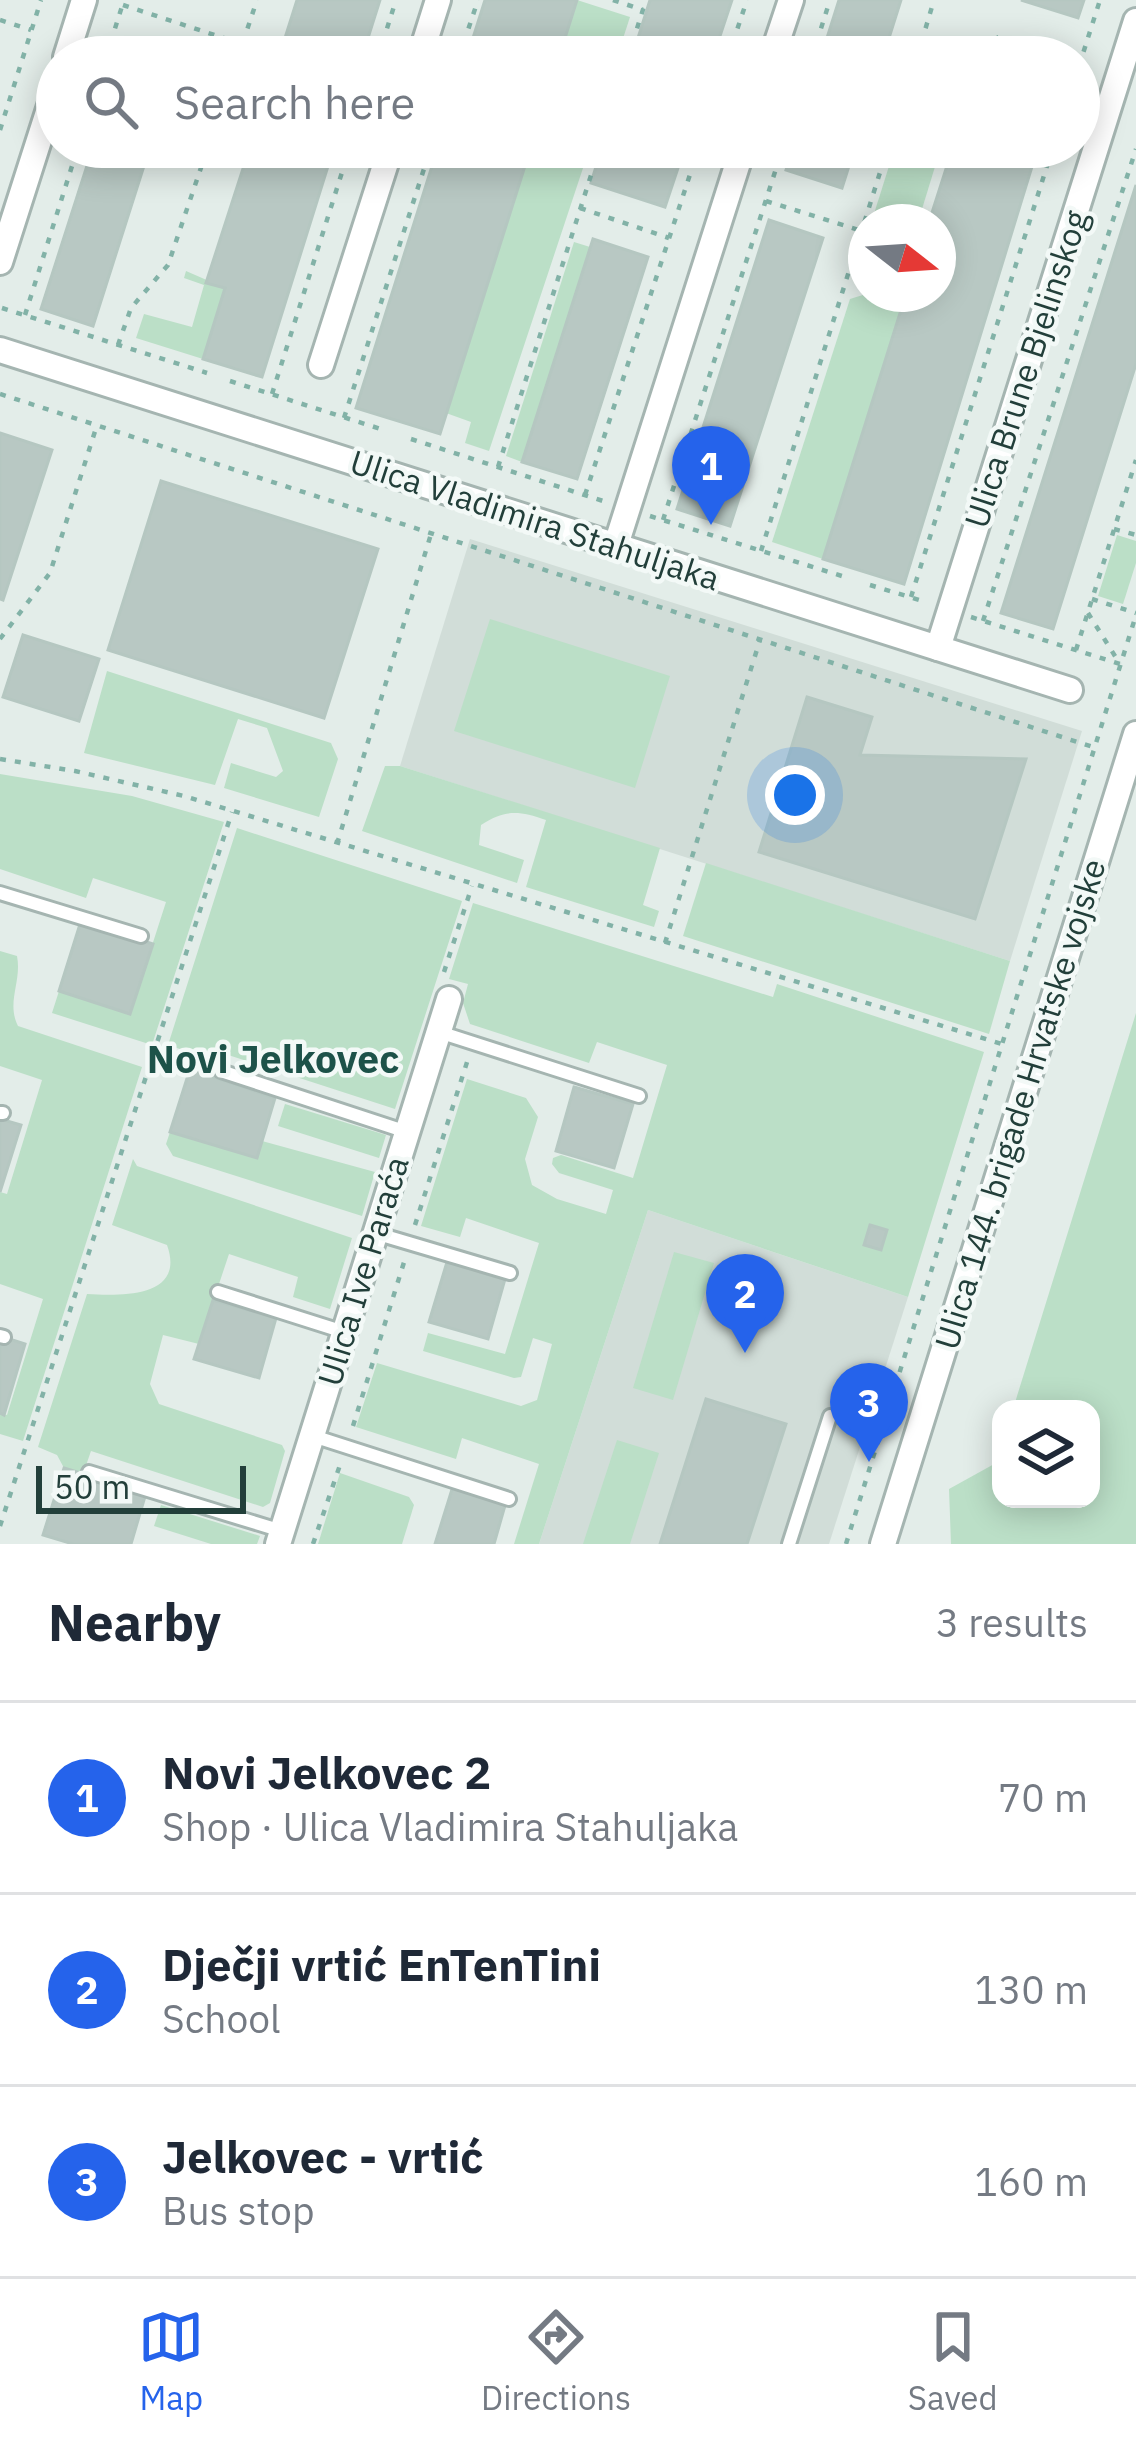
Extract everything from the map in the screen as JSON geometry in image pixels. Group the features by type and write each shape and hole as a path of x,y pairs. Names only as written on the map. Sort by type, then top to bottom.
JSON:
{"street":[{"path":"72,36 84,0"},
{"path":"427,36 438,0"},
{"path":"779,36 790,0"},
{"name":"Ulica Brune Bjelinskog","path":"1100,135 1136,21"},
{"path":"0,262 36,150"},
{"path":"321,365 384,168"},
{"path":"616,545 736,168"},
{"name":"Ulica Brune Bjelinskog","path":"938,648 1090,168"},
{"name":"Ulica Vladimira Stahuljaka","path":"0,350 1070,690"},
{"name":"Ulica 144. brigade Hrvatske vojske","path":"883,1544 1136,734"},
{"name":"Ulica Ive Paraća","path":"280,1537 449,999"}],"lane":[{"path":"0,893 141,936"},
{"path":"439,1032 639,1096"},
{"path":"220,1071 407,1132"},
{"path":"375,1233 509,1273"},
{"path":"218,1292 344,1332"},
{"path":"789,1544 830,1416"},
{"path":"312,1436 509,1499"},
{"path":"89,1472 280,1537"}],"path":[{"path":"0,130 41,0"},
{"path":"245,36 257,0"},
{"path":"385,36 396,0"},
{"path":"466,36 478,0"},
{"path":"613,0 643,10"},
{"path":"635,36 646,0"},
{"path":"735,36 747,0"},
{"path":"819,36 830,0"},
{"path":"923,36 934,0"},
{"path":"1088,36 1100,0"},
{"path":"112,36 123,2 219,36"},
{"path":"0,20 32,31"},
{"path":"983,621 1136,149"},
{"path":"25,315 71,168"},
{"path":"118,345 131,308 168,265 201,168"},
{"path":"272,394 343,168"},
{"path":"344,418 423,168"},
{"path":"498,467 593,168"},
{"path":"585,495 692,168"},
{"path":"663,520 776,168"},
{"path":"870,204 882,168"},
{"path":"911,598 1047,168"},
{"path":"766,201 848,227"},
{"path":"580,208 669,238"},
{"path":"761,550 848,275"},
{"path":"2,308 207,373"},
{"path":"230,381 386,431"},
{"path":"0,394 1096,748"},
{"path":"0,639 50,572 97,425"},
{"path":"411,439 614,504"},
{"path":"1076,650 1136,460"},
{"path":"643,514 845,577"},
{"path":"1114,529 1136,535"},
{"path":"337,844 431,533"},
{"path":"631,597 636,583"},
{"path":"870,585 937,606"},
{"path":"846,1544 1136,614 1092,599"},
{"path":"1088,612 1120,664"},
{"path":"962,614 1120,664"},
{"path":"665,943 760,639"},
{"path":"0,759 75,771 232,812 1002,1044"},
{"path":"0,1526 232,812"},
{"path":"314,1544 473,1042"}],"shaded area":[{"path":"470,539 1082,731 1010,961 400,766"},
{"path":"648,1210 908,1297 829,1544 539,1544"}],"green space":[{"path":"577,0 630,17 624,36 566,36"},
{"path":"524,168 583,168 489,451 465,443 471,422 446,413"},
{"path":"888,168 935,168 924,204 877,204"},
{"path":"574,242 590,247 522,462 506,456"},
{"path":"186,271 225,288 203,359 136,338 144,314 192,327 204,285 184,278"},
{"path":"848,305 848,312 900,312 823,559 772,542"},
{"path":"1117,535 1136,541 1136,563 1123,604 1098,596"},
{"path":"490,619 670,676 635,788 454,731"},
{"path":"107,671 331,743 338,759 319,817 224,788 231,763 276,777 283,771 267,728 238,719 215,785 84,753"},
{"path":"385,766 400,766 660,848 643,905 659,911 654,927 526,887 546,820 513,813 481,825 479,845 524,860 517,883 362,831"},
{"path":"0,774 132,796 224,822 152,1045 52,1013 59,991 130,1014 166,902 93,878 86,898 0,869"},
{"path":"237,828 462,901 395,1109 219,1052 211,1076 190,1069 183,1050 168,1045"},
{"path":"706,863 1010,961 989,1034 683,936"},
{"path":"473,903 773,997 777,984 984,1052 908,1297 648,1210 539,1544 514,1544 539,1464 462,1438 456,1459 356,1427 377,1363 521,1406 537,1400 552,1344 533,1338 521,1377 514,1378 423,1351 428,1333 505,1354 539,1243 466,1218 460,1237 421,1226 467,1079 526,1098 538,1117 525,1159 532,1185 557,1199 606,1214 613,1190 559,1173 553,1158 561,1155 633,1178 667,1065 597,1042 589,1063 470,1024 463,1003 468,984 449,979"},
{"path":"0,951 17,956 13,1009 18,1026 142,1067 23,1441 0,1434 0,1413 7,1415 43,1299 0,1284 0,1192 7,1194 42,1080 0,1066"},
{"path":"1136,1013 1136,1544 951,1544 949,1489 992,1465 992,1508 1100,1508 1100,1400 1016,1400"},
{"path":"285,1104 386,1135 379,1158 278,1126"},
{"path":"170,1132 256,1158 262,1141 375,1172 362,1216 173,1156 166,1144"},
{"path":"133,1159 137,1166 352,1238 330,1309 293,1297 298,1277 229,1254 199,1344 163,1335 150,1384 159,1404 282,1445 285,1451 270,1503 263,1507 91,1451 83,1474 64,1468 57,1455 38,1447 87,1294 147,1290 167,1275 167,1245 112,1225"},
{"path":"674,1252 714,1263 673,1400 633,1388"},
{"path":"617,1440 659,1453 630,1544 583,1544"},
{"path":"340,1473 409,1497 414,1505 402,1544 318,1544"},
{"path":"161,1505 260,1536 257,1544 211,1544 154,1526"}],"building":[{"path":"297,0 380,0 369,36 286,36"},
{"path":"485,0 577,0 566,36 474,36"},
{"path":"650,0 732,0 720,36 639,36"},
{"path":"839,0 901,0 890,36 828,36"},
{"path":"1021,0 1084,0 1078,18"},
{"path":"86,168 143,168 93,326 41,309"},
{"path":"243,168 327,168 262,377 203,359 225,288 206,283"},
{"path":"431,168 524,168 440,434 356,408"},
{"path":"596,168 678,168 665,207 591,183"},
{"path":"787,168 848,168 842,188"},
{"path":"946,168 1032,168 904,584 823,559 900,312 956,312 956,204 935,204"},
{"path":"1136,185 1136,364 1053,629 1001,613"},
{"path":"769,220 823,238 730,526 677,509"},
{"path":"593,239 648,257 577,479 522,462"},
{"path":"0,433 52,450 3,600 0,599"},
{"path":"161,481 378,549 324,718 108,650"},
{"path":"23,635 99,659 79,721 3,697"},
{"path":"807,697 872,717 860,755 1026,759 975,919 759,852"},
{"path":"81,921 153,944 130,1014 59,991"},
{"path":"190,1069 275,1098 257,1158 170,1132"},
{"path":"574,1087 633,1104 614,1168 556,1151"},
{"path":"0,1119 21,1125 0,1192"},
{"path":"870,1225 887,1230 881,1250 864,1245"},
{"path":"447,1262 505,1279 488,1339 429,1322"},
{"path":"213,1300 276,1318 259,1378 194,1359"},
{"path":"0,1336 25,1344 4,1415 0,1413"},
{"path":"706,1399 786,1424 747,1544 660,1544"},
{"path":"64,1468 146,1493 131,1544 73,1544 43,1535"},
{"path":"453,1486 506,1502 494,1544 435,1544"}],"place":[{"name":"Novi Jelkovec 2","path":"711,525"},
{"name":"Dječji vrtić EnTenTini","path":"745,1353"},
{"name":"Jelkovec - vrtić","path":"869,1462"}],"district":[{"name":"Novi Jelkovec","path":"273,1059"}]}
